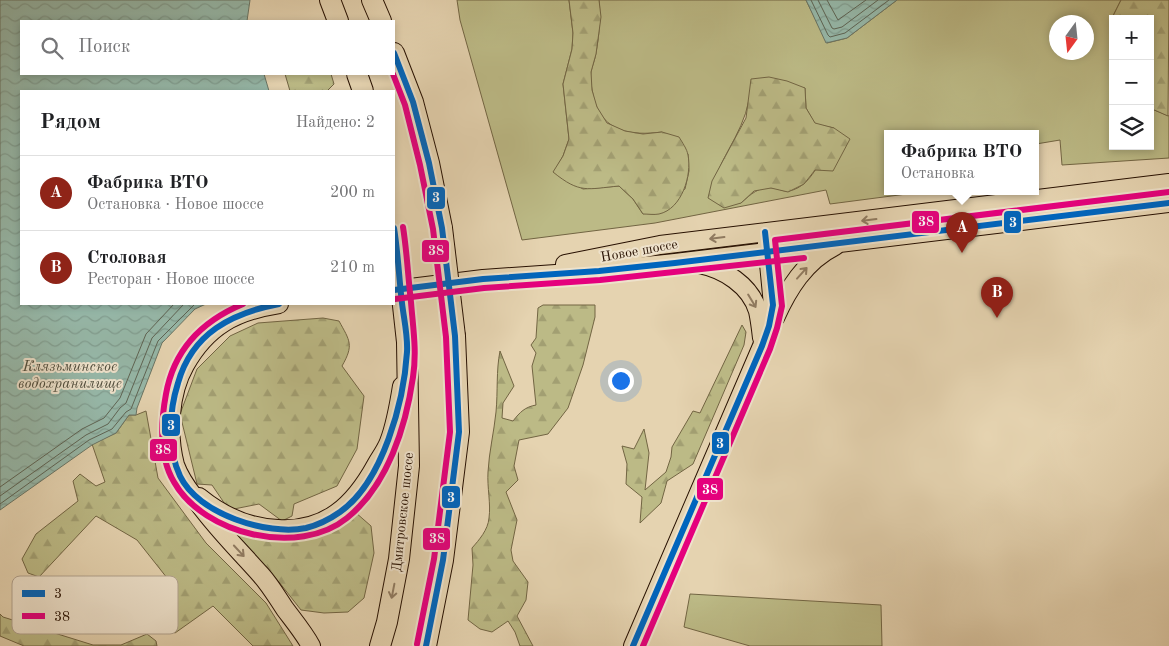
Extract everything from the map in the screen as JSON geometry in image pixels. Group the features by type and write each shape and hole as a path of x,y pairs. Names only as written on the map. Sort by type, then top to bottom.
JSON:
{"highway":[{"path":"372,0 381,20"},
{"path":"395,56 415,111 429,163 442,228 455,336 459,432 443,560 426,646"},
{"path":"357,75 363,90"},
{"name":"Дмитровское шоссе","path":"380,646 387,622 399,559 409,466 407,346 395,240"}],"main road":[{"name":"Новое шоссе","path":"506,277 660,245 1169,184"},
{"name":"Новое шоссе","path":"506,277 599,271 683,262 1169,203"},
{"path":"762,346 769,326 773,305 765,232"},
{"path":"633,646 783,300 796,278 808,265 821,254 840,244"},
{"path":"683,262 720,270 738,283 751,297 757,310 762,346"},
{"path":"395,290 506,277"},
{"path":"273,305 255,308 230,318 209,332 192,352 181,372 173,395 170,428 176,466 186,486 208,518 262,576 311,646"},
{"path":"186,486 207,504 230,517 260,528 293,530 321,523 341,511 357,495 389,442 398,412 407,346"}],"green space":[{"path":"457,0 569,0 573,33 572,49 563,84 569,139 563,156 554,172 583,189 619,186 633,199 643,214 685,189 689,171 688,154 662,132 640,133 620,129 604,119 598,110 591,85 591,70 596,56 599,34 599,0 806,0 827,43 847,38 897,0 1121,0 1114,15 1109,15 1109,150 1154,150 1154,110 1169,116 1169,158 1062,165 1060,140 1039,144 1039,130 884,130 884,195 899,195 830,204 826,190 655,223 522,240 460,20","holes":["805,88 806,108 815,124 834,128 818,166 806,182 798,188 789,191 774,188 760,189 741,203 709,198 717,172 741,126 749,100"]},
{"path":"569,0 599,0 601,17 596,54 591,72 592,90 597,107 607,123 625,131 643,134 662,132 679,137 686,148 689,163 687,181 679,198 667,211 657,214 643,214 633,199 619,186 591,189 577,187 553,172 563,156 569,139 563,84 572,49 573,33"},
{"path":"1121,0 1169,0 1168,116 1154,110 1154,15 1114,15"},
{"path":"285,75 331,75 334,84 328,90 290,90"},
{"path":"769,77 805,88 806,108 815,123 834,128 850,139 833,171 815,170 804,184 788,192 771,188 754,191 741,203 724,208 708,198 712,181 746,118 751,79"},
{"path":"543,305 595,305 595,317 583,365 568,408 548,434 519,440 514,466 518,480 506,492 517,520 511,550 513,561 528,582 526,600 517,616 533,646 520,646 515,632 508,621 492,632 480,629 468,620 473,565 472,548 485,531 489,518 488,472 496,412 500,351 514,386 503,403 502,418 513,421 523,410 536,405 532,366 536,353 531,345 536,338 538,308"},
{"path":"323,318 339,321 346,334 349,348 342,366 364,396 357,449 337,486 294,504 292,516 282,521 259,504 229,510 212,485 197,484 180,414 197,369 230,336 258,323"},
{"path":"742,325 746,332 744,345 693,464 667,481 661,503 640,523 642,497 626,484 627,464 622,446 634,449 644,429 649,453 645,490 666,472 672,447 693,411 700,413"},
{"path":"146,411 158,478 206,543 266,603 293,646 253,646 213,606 178,631 178,576 166,576 137,540 96,516 40,576 28,573 22,559 36,534 78,501 73,481 80,474 96,486 105,482 92,444 116,433 129,415 136,415"},
{"path":"355,512 371,526 374,553 364,598 348,612 324,613 301,610 279,582 232,532 300,540"},
{"path":"690,594 881,605 882,646 750,646 684,627"},
{"path":"0,614 12,620 12,634 58,634 93,645 121,645 147,634 156,641 157,646 24,646 0,636"}],"water":[{"name":"Клязьминское водохранилище","path":"0,0 250,0 247,20 20,20 20,75 264,75 269,90 20,90 20,305 204,305 195,309 162,343 136,415 129,415 116,433 92,445 0,510"},
{"path":"806,0 897,0 847,38 826,43"}],"transit line":[{"name":"3","path":"395,56 413,102 429,163 442,228 455,336 459,432 443,560 426,646"},
{"name":"38","path":"393,75 405,105 433,229 446,337 450,432 434,559 417,644"},
{"name":"38","path":"643,646 770,349 777,328 782,306 775,240 1169,192"},
{"name":"3","path":"395,290 483,279 599,271 675,263 1169,203"},
{"name":"38","path":"241,305 228,311 203,328 192,338 176,363 166,394 162,427 162,439 169,472 188,500 207,515 229,527 279,538 304,536 327,530 347,518 374,489 393,454 406,415 413,377 415,349 403,227"},
{"name":"3","path":"633,646 769,326 773,305 765,232"},
{"name":"3","path":"275,305 245,313 230,320 204,338 193,351 184,366 175,394 171,417 171,442 180,476 189,489 202,501 217,511 235,519 272,529 290,530 306,528 324,522 340,512 355,499 368,481 388,439 396,416 407,352 395,234"},
{"name":"38","path":"395,299 484,288 600,280 804,258"}],"place":[{"name":"Фабрика ВТО","path":"962,253"},
{"name":"Столовая","path":"997,318"}]}
